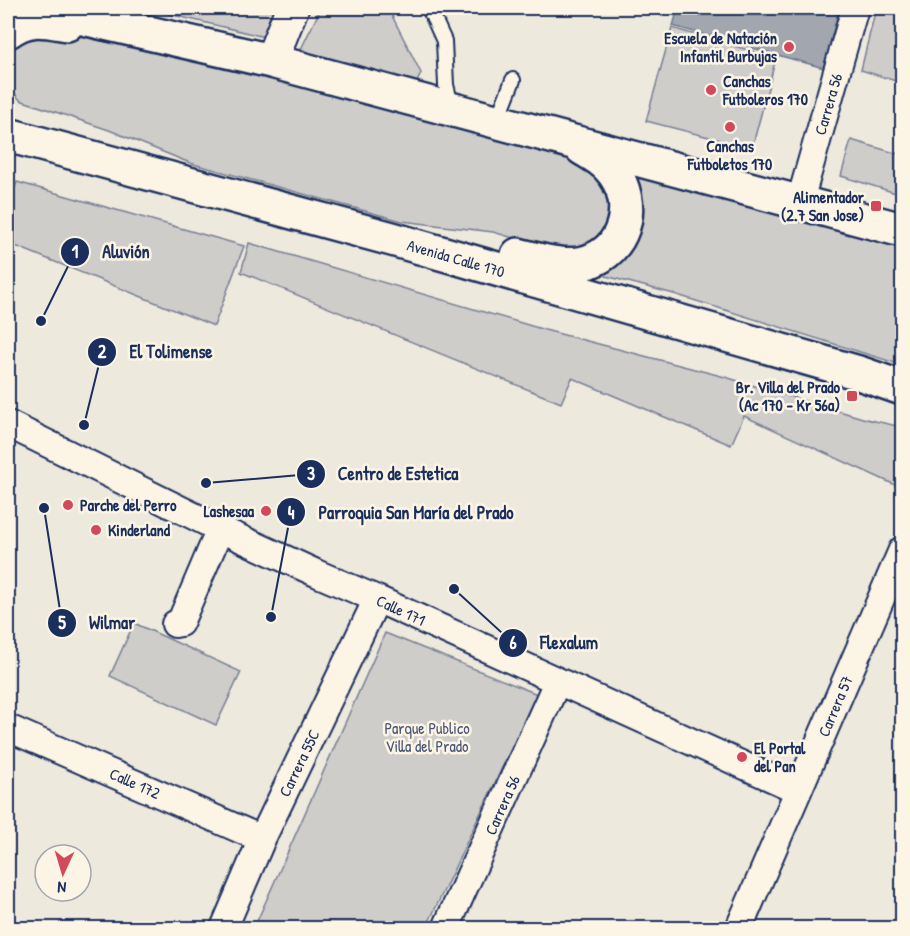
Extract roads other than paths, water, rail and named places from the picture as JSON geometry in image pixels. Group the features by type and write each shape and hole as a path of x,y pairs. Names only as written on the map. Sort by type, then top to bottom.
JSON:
{"main road":[{"path":"39,8 271,60 903,230"},
{"path":"8,31 18,24 36,19 173,38"},
{"path":"8,110 82,155"},
{"name":"Avenida Calle 170","path":"8,135 392,239 859,373 903,388"},
{"path":"392,239 485,246 550,264 572,264 593,260 611,248 623,228 627,206 622,188 614,173 600,159 568,140"}],"street":[{"path":"271,60 292,8"},
{"name":"Carrera 56","path":"800,201 855,8"},
{"name":"Calle 171","path":"8,424 220,529 798,790"},
{"path":"175,624 180,623 220,529"},
{"name":"Carrera 57","path":"738,928 903,550"},
{"name":"Carrera 55C","path":"224,928 262,839 377,599"},
{"name":"Carrera 56","path":"447,928 557,682"},
{"name":"Calle 172","path":"8,728 262,839"}],"lane":[{"path":"429,8 444,40 446,85 452,109"},
{"path":"497,121 513,80"}],"place":[{"name":"Escuela de Natación Infantil Burbujas","path":"789,47"},
{"name":"Canchas Futboleros 170","path":"711,90"},
{"name":"Canchas Futboletos 170","path":"730,127"},
{"name":"Alimentador (2.7 San Jose)","path":"876,206"},
{"name":"Aluvión","path":"41,321"},
{"name":"Br. Villa del Prado (Ac 170 - Kr 56a)","path":"852,396"},
{"name":"El Tolimense","path":"84,425"},
{"name":"Centro de Estetica","path":"206,483"},
{"name":"Parche del Perro","path":"68,505"},
{"name":"Wilmar","path":"44,508"},
{"name":"Lashesaa","path":"266,511"},
{"name":"Kinderland","path":"96,530"},
{"name":"Flexalum","path":"454,589"},
{"name":"Parroquia San María del Prado","path":"271,617"},
{"name":"El Portal del Pan","path":"742,757"}],"park label":[{"name":"Parque Publico Villa del Prado","path":"427,737"}]}
